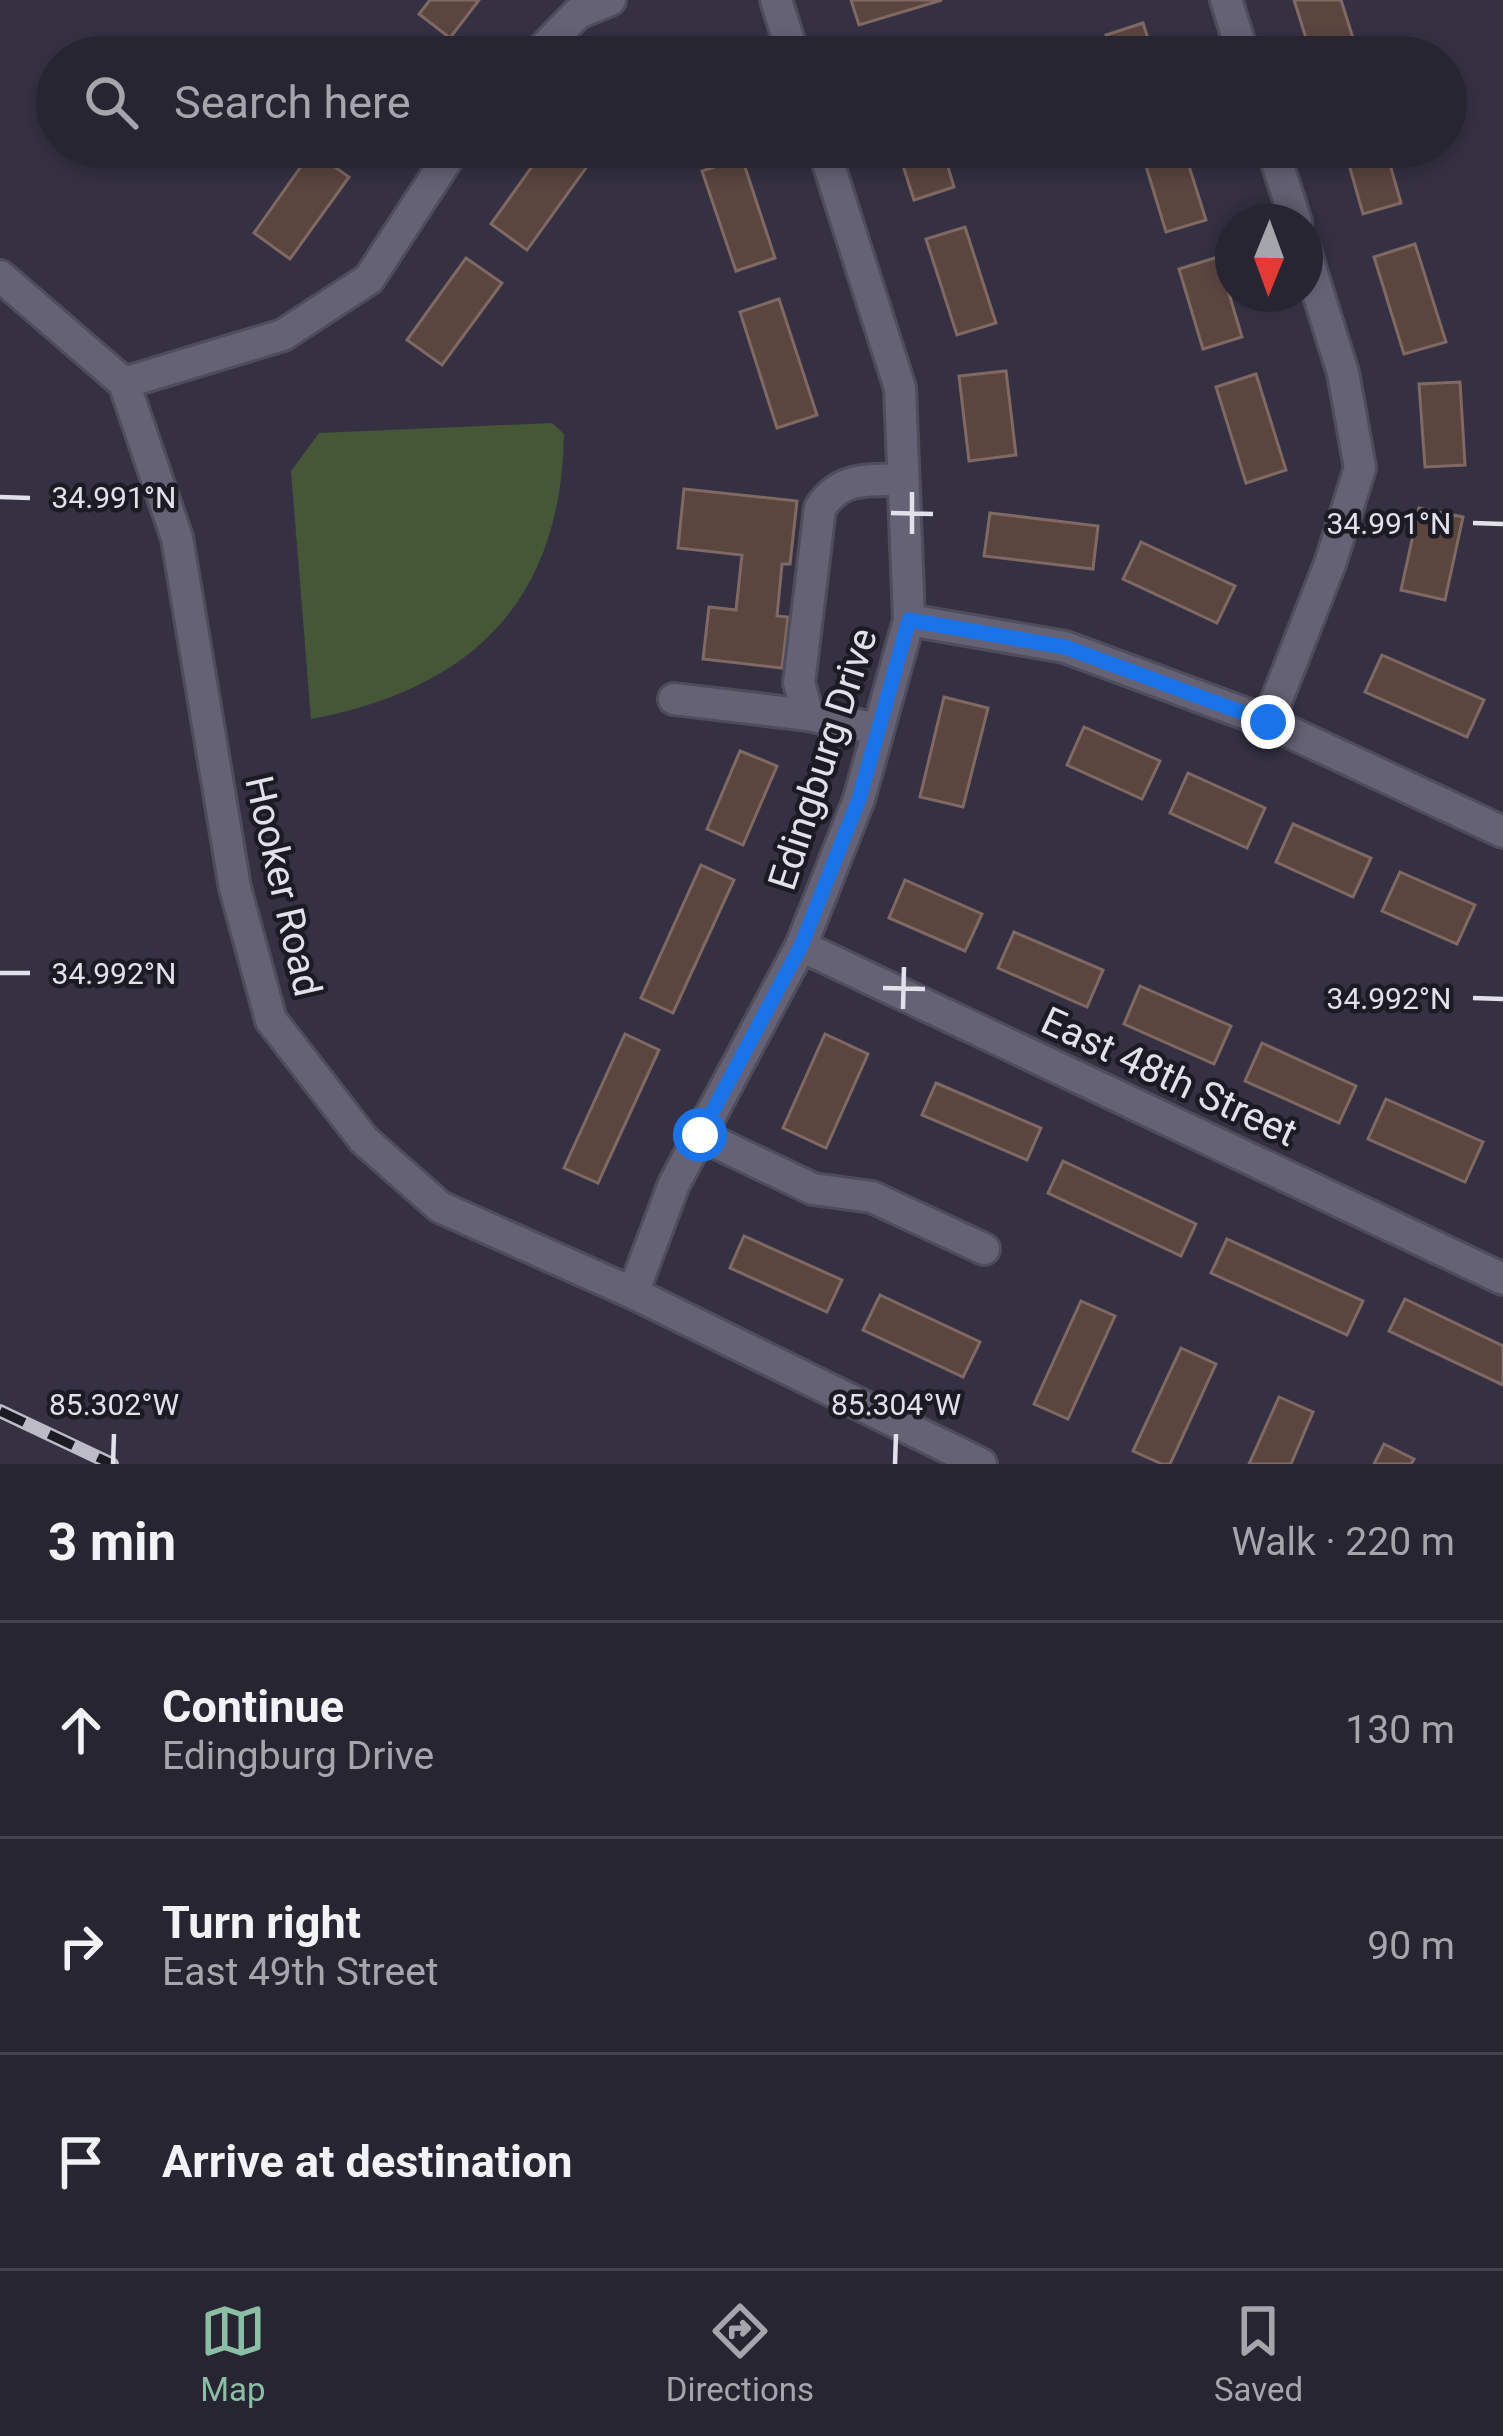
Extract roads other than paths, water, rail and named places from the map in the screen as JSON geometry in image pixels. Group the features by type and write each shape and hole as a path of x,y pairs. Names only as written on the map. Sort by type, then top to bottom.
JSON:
{"street":[{"path":"556,36 578,14 610,0"},
{"path":"776,0 787,36"},
{"path":"1226,0 1237,36"},
{"path":"0,276 124,383 283,335 369,279 440,168"},
{"name":"Edingburg Drive","path":"633,1293 674,1184 801,946 859,799 909,620 900,388 830,168"},
{"path":"1279,168 1290,204"},
{"path":"1268,722 1331,561 1360,467 1343,373 1323,309"},
{"name":"Hooker Road","path":"124,383 177,538 236,888 272,1020 364,1141 440,1208 633,1293 981,1464"},
{"path":"808,715 799,683 820,508 831,493 853,480 903,480"},
{"path":"909,620 1065,647 1268,722 1503,832"},
{"path":"674,699 808,715 878,729"},
{"name":"East 48th Street","path":"801,946 1502,1276"},
{"path":"700,1135 814,1189 872,1197 985,1249"}],"railway":[{"path":"0,1411 112,1464"}]}
